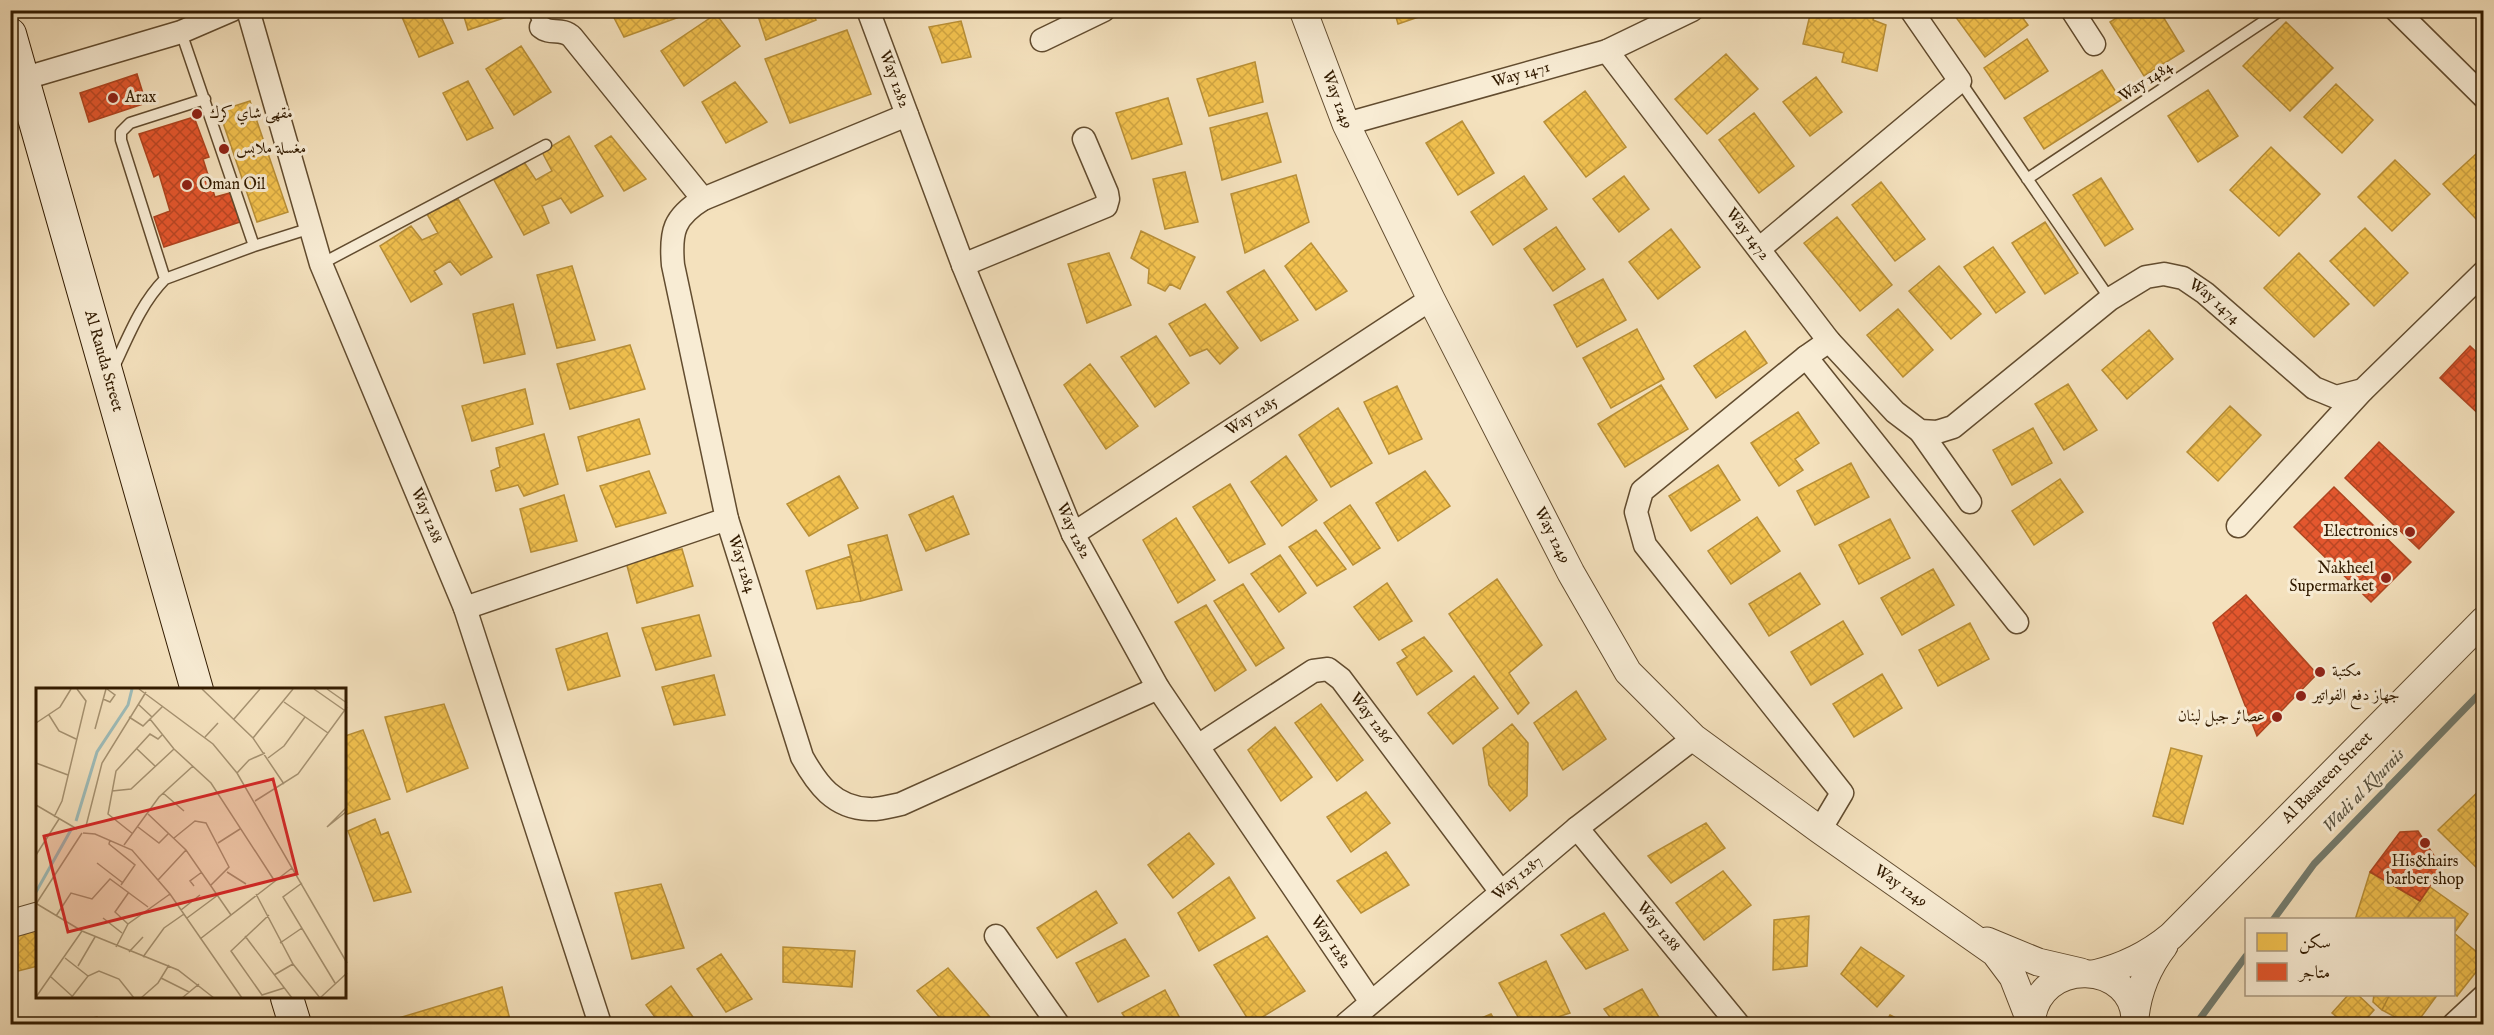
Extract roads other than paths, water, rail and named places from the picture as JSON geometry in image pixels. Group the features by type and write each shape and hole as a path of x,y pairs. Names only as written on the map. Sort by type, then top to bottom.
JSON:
{"main road":[{"name":"Al Rauda Street","path":"10,34 196,688"},
{"path":"287,999 295,1024"}],"street":[{"path":"22,78 181,32 232,10"},
{"name":"Way 1288","path":"248,10 321,264 465,608 600,1024"},
{"name":"Way 1282","path":"868,10 963,265 1073,534 1158,688 1371,1002"},
{"path":"1042,40 1104,10"},
{"name":"Way 1249","path":"1303,10 1346,124 1431,299 1571,573 1628,672 1694,738 1820,830 1995,952 2013,977 2031,1024"},
{"name":"Way 1471","path":"1346,124 1607,51 1692,10"},
{"path":"1759,249 1960,81 1911,10"},
{"path":"2072,10 2094,44"},
{"path":"2396,10 2484,97"},
{"path":"537,19 548,31 564,30 572,37 704,199"},
{"name":"Way 1472","path":"1607,51 1829,341 1895,412 1920,431"},
{"name":"Way 1284","path":"907,115 704,199 689,208 677,221 671,243 673,265 727,519 802,757 815,781 838,801 869,810 901,804 1158,688"},
{"path":"963,265 1106,206 1107,192 1084,139"},
{"path":"2238,526 2363,390 2484,272"},
{"name":"Way 1474","path":"1920,431 1937,432 1953,427 2110,299 2146,277 2164,274 2183,278 2205,292 2314,387 2336,397 2363,390"},
{"name":"Way 1285","path":"1073,534 1431,299"},
{"path":"1820,830 1842,794 1645,544 1636,512 1641,491 1806,357 1829,341"},
{"path":"1806,357 2017,622"},
{"path":"1920,431 1970,502"},
{"path":"465,608 727,519"},
{"name":"Al Basateen Street","path":"2031,1024 2034,1006 2042,992 2048,987 2070,974 2090,974 2121,967 2155,949 2172,936 2484,620"},
{"name":"Way 1286","path":"1198,746 1313,671 1328,669 1341,679 1501,892"},
{"name":"Way 1287","path":"1346,1024 1577,828 1694,738"},
{"name":"Way 1288","path":"1577,828 1738,1024"},
{"path":"10,924 36,917"},
{"name":"Way 1249","path":"1964,931 2038,962 2090,974"},
{"path":"996,936 1058,1024"},
{"name":"Al Basateen Street","path":"2135,1021 2140,990 2146,975 2172,936"},
{"path":"2090,974 2104,977 2119,986 2130,1000 2135,1021"},
{"path":"2454,1024 2484,996"}],"lane":[{"name":"Way 1484","path":"2027,179 2281,10"},
{"path":"181,32 254,246"},
{"path":"1960,81 2110,299"},
{"path":"165,279 121,140 121,132 124,126 130,123 205,99"},
{"path":"321,264 546,145"},
{"path":"108,380 144,305 165,279 254,246 311,228"}],"waterway":[{"name":"Wadi al Khurais","path":"2274,918 2314,864 2484,689"},
{"name":"Wadi al Khurais","path":"2196,1024 2245,957"}],"place":[{"name":"Arax","path":"113,98"},
{"name":"مقهى شاي كرك","path":"197,114"},
{"name":"مغسلة ملابس","path":"224,149"},
{"name":"Oman Oil","path":"187,185"},
{"name":"Electronics","path":"2410,532"},
{"name":"Nakheel Supermarket","path":"2386,578"},
{"name":"مكتبة","path":"2320,672"},
{"name":"جهاز دفع الفواتير","path":"2301,696"},
{"name":"عصائر جبل لبنان","path":"2277,717"},
{"name":"His&hairs barber shop","path":"2425,843"}]}
